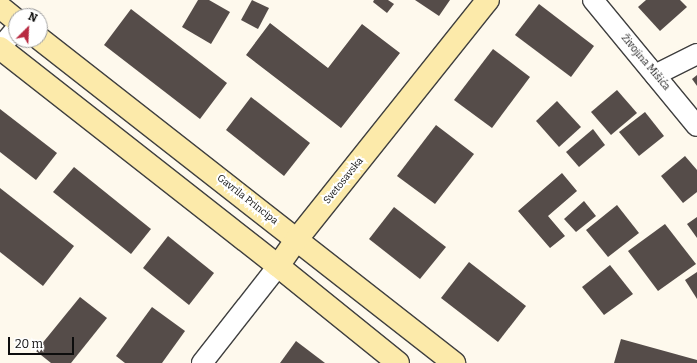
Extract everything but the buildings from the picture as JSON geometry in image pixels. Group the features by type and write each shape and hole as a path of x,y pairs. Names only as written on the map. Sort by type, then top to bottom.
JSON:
{"street":[{"name":"Svetosavska","path":"202,363 278,266 297,239 488,0"},
{"name":"Živojina Mišića","path":"592,0 697,126"},
{"path":"0,7 8,14"},
{"path":"8,38 0,48 278,266 398,363"},
{"name":"Gavrila Principa","path":"48,45 454,363"},
{"path":"655,75 697,54"}]}
